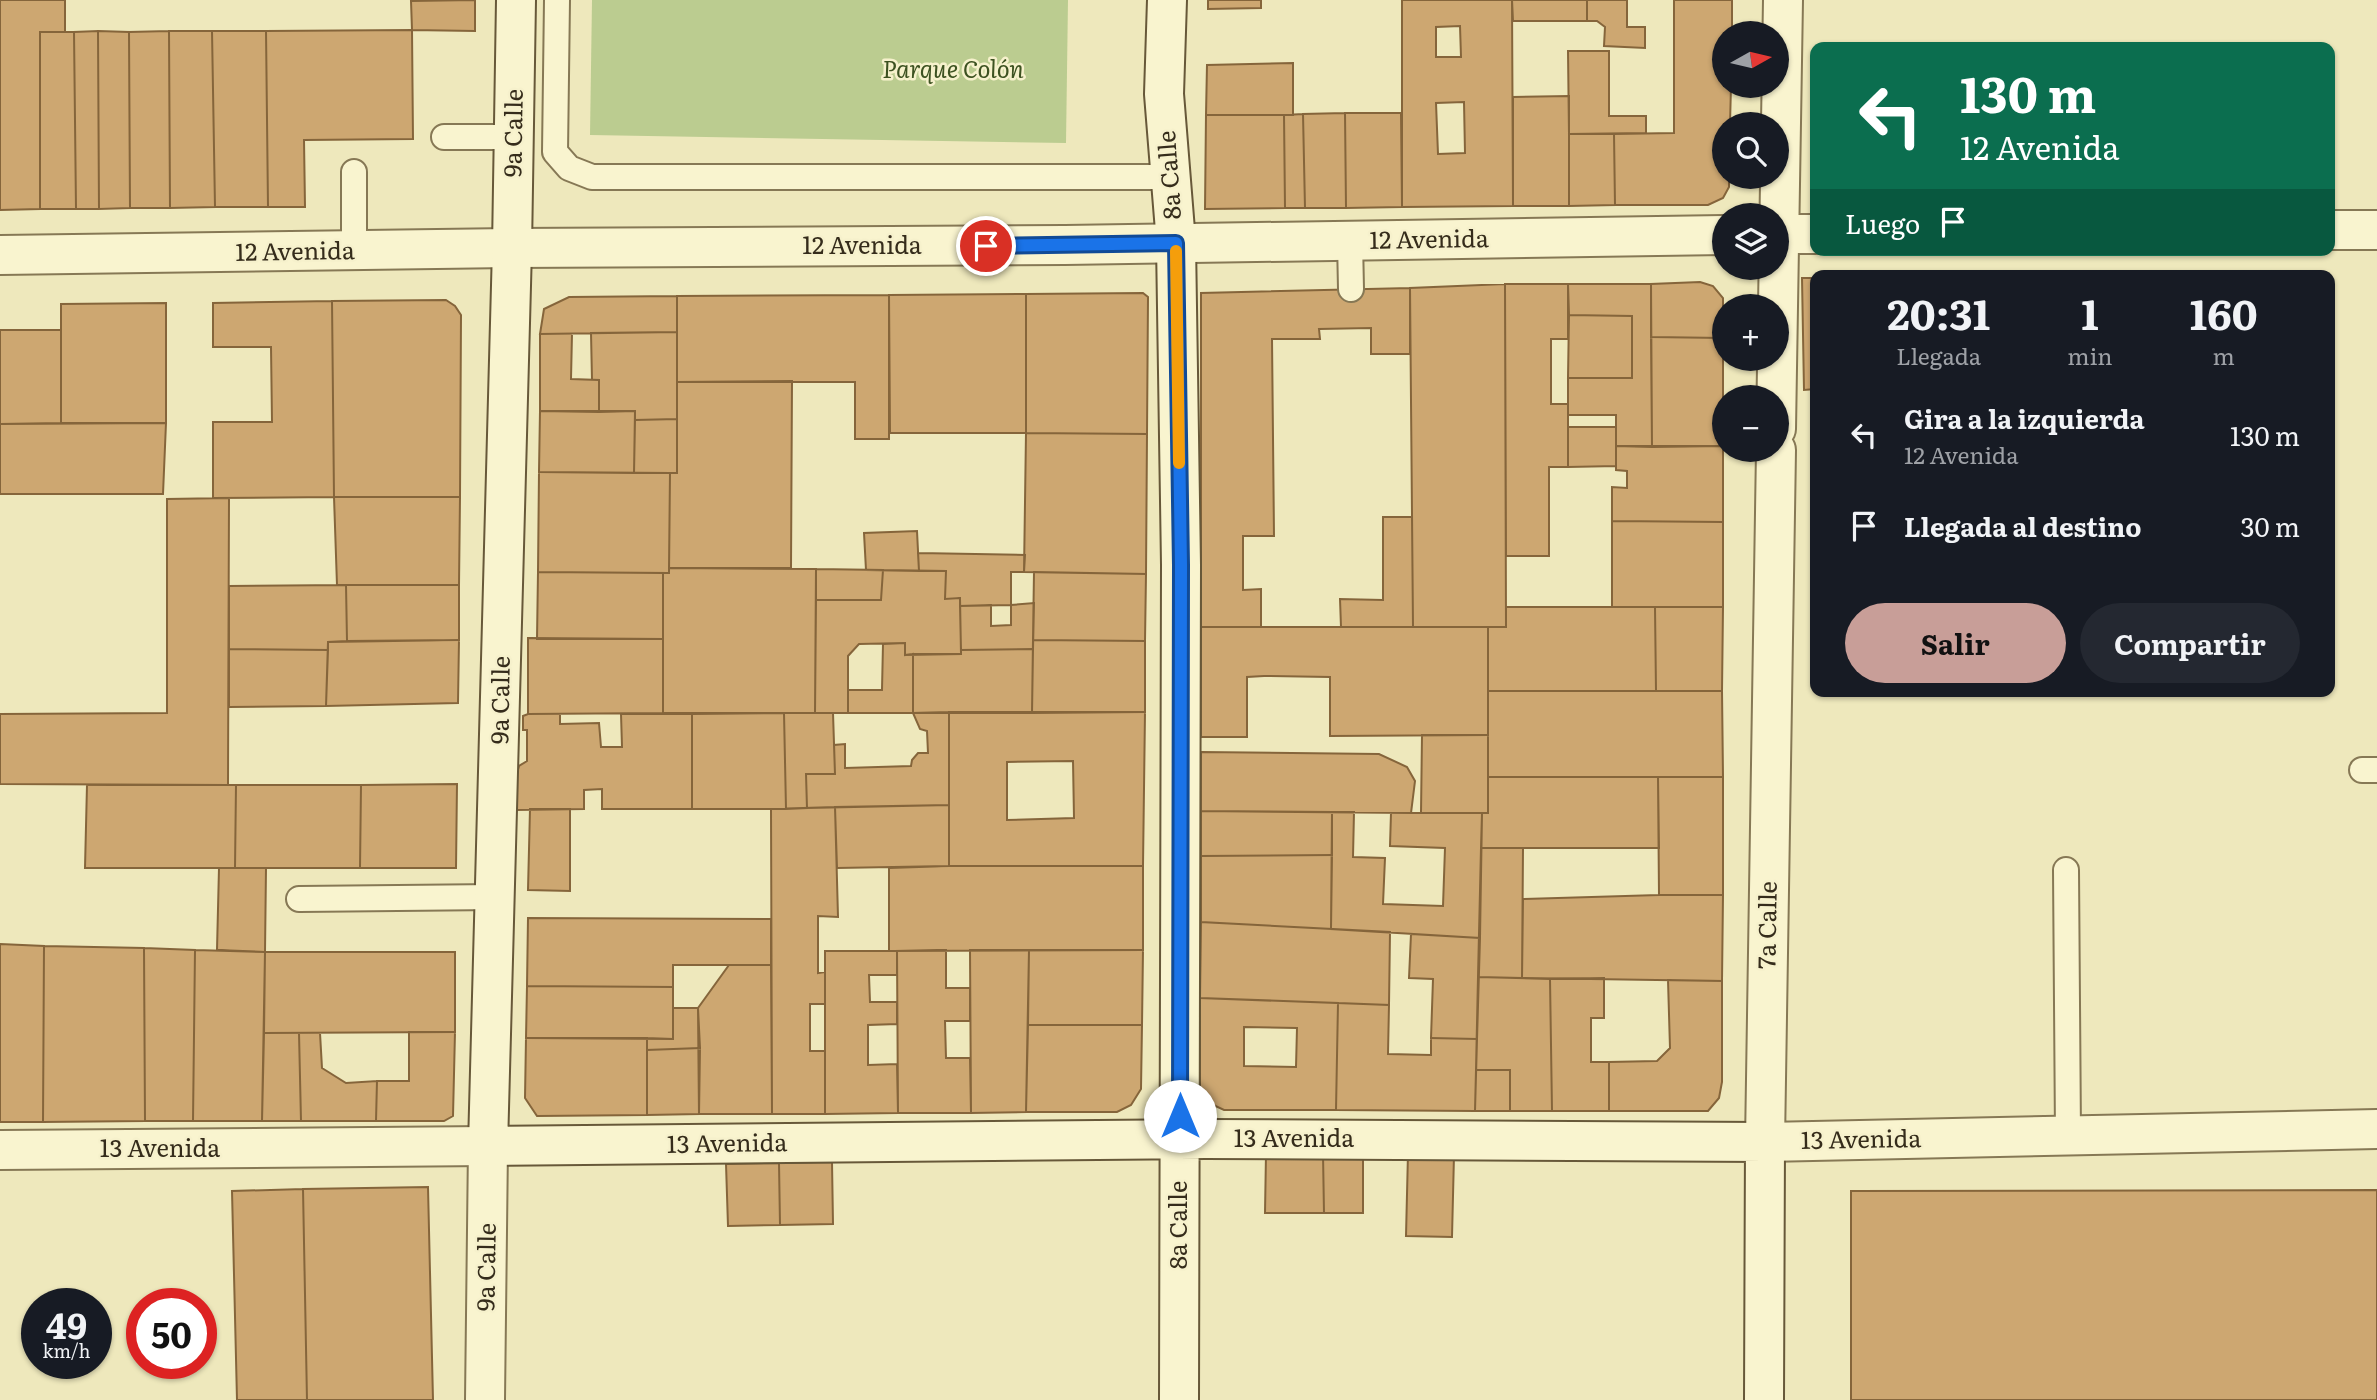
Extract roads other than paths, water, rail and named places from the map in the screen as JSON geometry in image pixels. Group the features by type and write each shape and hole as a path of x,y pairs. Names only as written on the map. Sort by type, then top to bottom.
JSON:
{"street":[{"name":"9a Calle","path":"485,1400 488,1146 516,0"},
{"name":"8a Calle","path":"1167,0 1164,94 1176,243 1191,565 1179,1139 1179,1400"},
{"path":"1779,385 1790,234 1783,0"},
{"path":"2335,230 2377,230"},
{"name":"12 Avenida","path":"0,256 512,248 1350,242 1712,235"},
{"name":"7a Calle","path":"1764,1400 1765,1142 1776,462"},
{"name":"13 Avenida","path":"0,1150 1179,1139 1765,1142 2377,1129"}],"lane":[{"path":"557,0 555,152 569,168 592,177 1171,177"},
{"path":"444,137 513,137"},
{"path":"354,172 354,251"},
{"path":"1350,242 1351,289"},
{"path":"2066,870 2068,1135"},
{"path":"299,899 496,897"}],"park label":[{"name":"Parque Colón","path":"953,70"}]}
